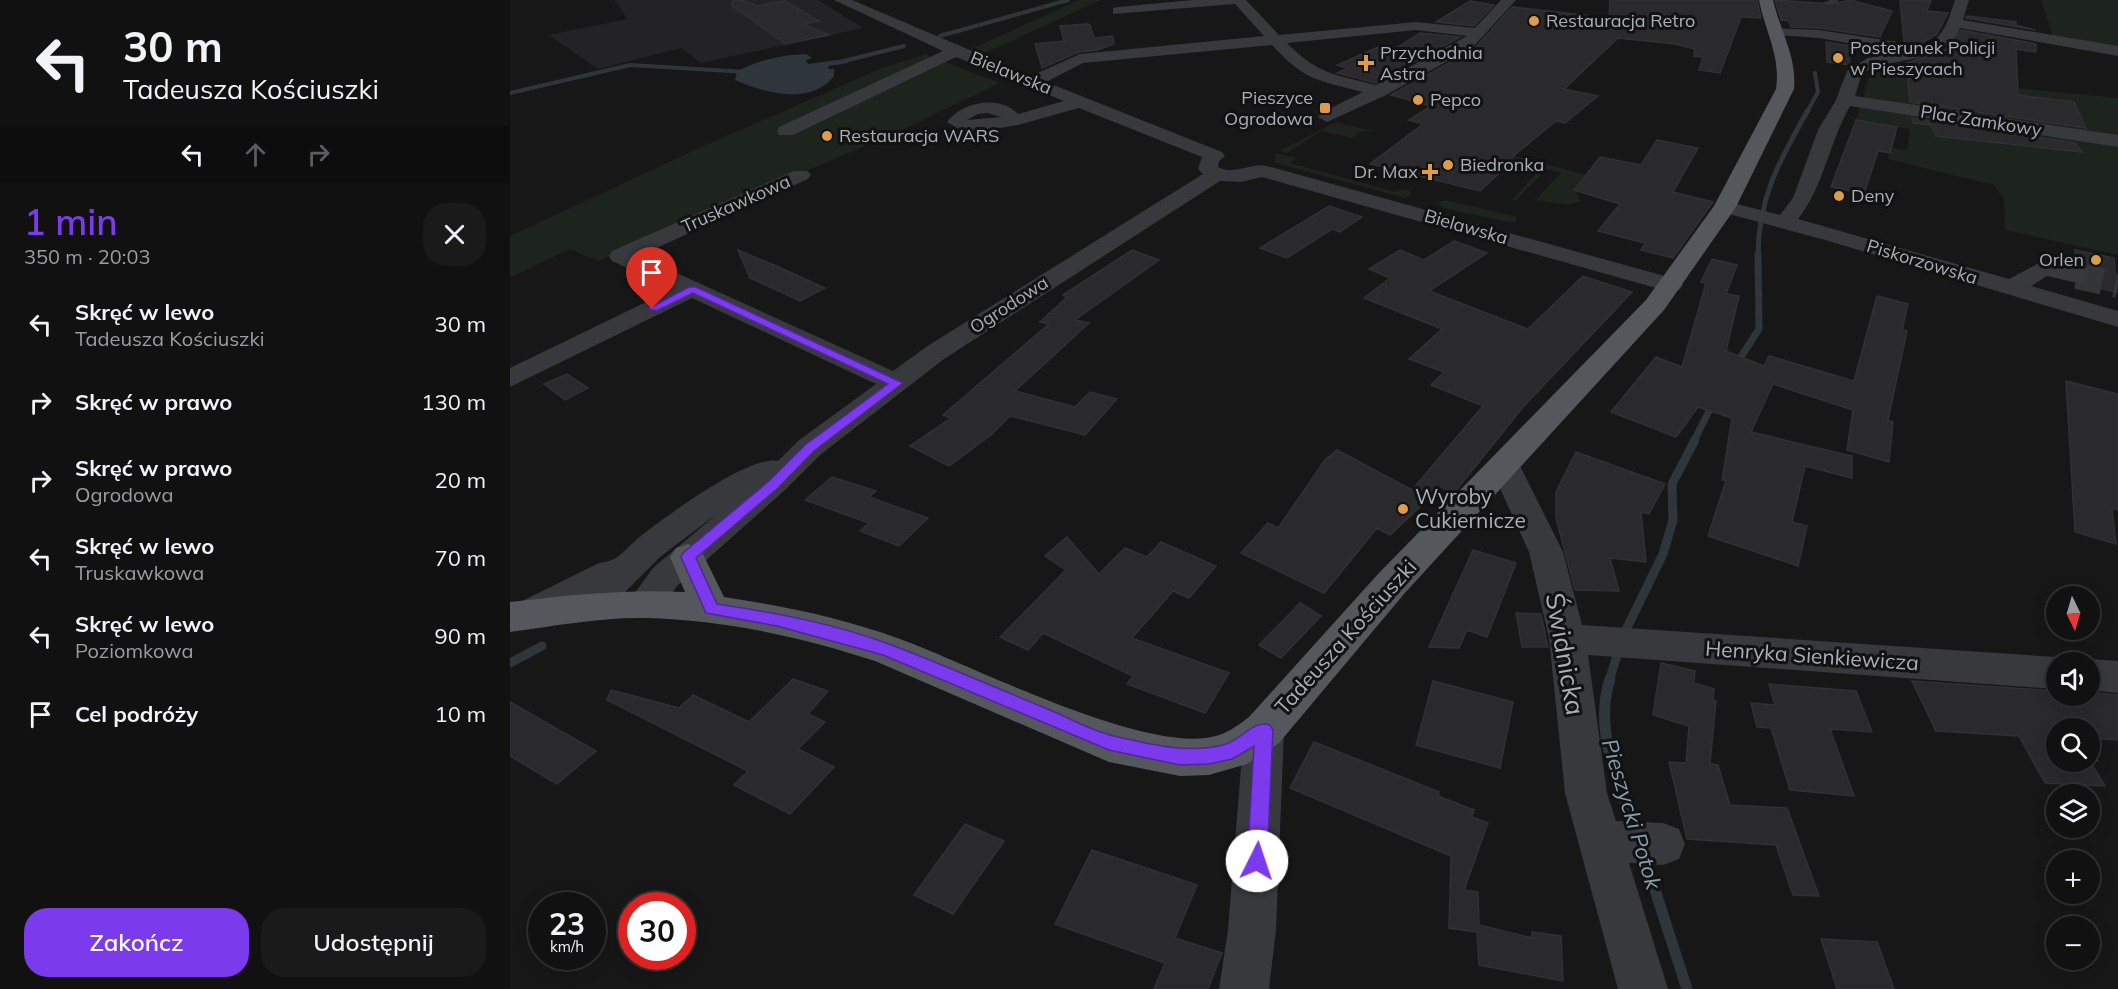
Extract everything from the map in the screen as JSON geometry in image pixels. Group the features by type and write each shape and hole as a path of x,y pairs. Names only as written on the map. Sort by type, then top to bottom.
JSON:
{"main road":[{"name":"Tadeusza Kościuszki","path":"519,615 587,607 645,604 711,609 777,620 835,633 888,650 1109,743 1180,757 1209,756 1232,751 1264,730 1391,584 1671,285 1732,209 1785,89 1789,72 1786,31 1766,0"},
{"path":"688,557 711,609"}],"street":[{"name":"Bielawska","path":"841,0 958,52 1082,101 1240,176 1260,170 1671,285"},
{"path":"1118,11 1238,0 1299,65 1317,75 1380,91"},
{"path":"1327,117 1468,44 1509,0"},
{"path":"1781,221 1803,199 1827,130 1845,100 1857,68 1943,42 1950,35 1962,0"},
{"path":"1954,23 2118,51"},
{"path":"1033,82 1080,59 1416,26 1478,33"},
{"path":"1786,31 1819,33 1919,51"},
{"path":"786,131 941,57 958,52"},
{"name":"Plac Zamkowy","path":"1845,100 2118,141"},
{"path":"1008,120 1082,101"},
{"name":"Ogrodowa","path":"587,607 615,576 696,514 753,478 809,448 935,353 1216,165"},
{"name":"Truskawkowa","path":"801,175 620,256 897,383"},
{"name":"Piskorzowska","path":"1732,209 1781,221 2118,320"},
{"path":"2011,288 2043,268 2077,276"},
{"path":"510,379 693,289"},
{"name":"Ogrodowa","path":"645,604 665,577 774,484 809,448"},
{"name":"Świdnicka","path":"1504,464 1546,552 1581,639 1586,793 1636,843 1643,989"},
{"path":"519,615 639,558"},
{"name":"Henryka Sienkiewicza","path":"1581,639 1638,645 2046,672"},
{"path":"2100,676 2118,677"},
{"path":"1244,989 1252,930 1264,730"}],"shaded area":[{"path":"615,0 818,0 863,28 701,63 681,48 598,69 549,35 627,19"},
{"path":"1079,0 1101,0 985,53 971,49"},
{"path":"2041,0 2118,0 2118,48 2053,37"},
{"path":"806,54 812,58 806,60 808,64 846,59 848,63 829,66 828,69 834,69 834,76 813,91 800,94 759,89 735,80 737,72 752,64 779,57"},
{"path":"925,54 1000,83 904,129 598,261 570,249 510,278 510,236 699,148 882,68"},
{"path":"1913,65 2017,88 2118,98 2118,255 2005,230 2004,199 1994,185 1888,159 1891,148 1907,150 1910,129 1856,120 1872,68"},
{"path":"1336,122 1376,132 1361,131 1352,138 1321,131 1287,153 1279,151"},
{"path":"1276,153 1297,158 1290,163 1396,192 1401,189 1410,191 1412,194 1405,198 1283,165 1274,162"},
{"path":"1511,155 1594,177 1577,191 1580,201 1568,205 1535,200 1561,173 1547,169 1516,200 1512,200 1540,169 1503,161"},
{"path":"1446,200 1518,217 1513,223 1443,208 1437,203"}],"building":[{"path":"733,0 742,0 757,6 785,1 819,21 802,24 829,35 786,44 731,5"},
{"path":"1610,0 1757,0 1761,18 1741,17 1720,73 1699,70 1703,57 1694,56 1695,49 1675,44 1618,38 1564,89 1598,96 1565,123 1556,121 1506,162 1510,163 1480,191 1370,164 1423,124 1409,120 1431,106 1391,95 1474,49 1512,7 1609,18"},
{"path":"1775,0 1832,4 1850,0 1892,11 1880,37 1819,28 1791,27 1789,21 1781,20"},
{"path":"1900,0 1931,0 1927,11 1948,13 1937,34 1917,46 1904,41"},
{"path":"1470,1 1494,5 1474,26 1436,22"},
{"path":"1967,16 2016,22 2016,25 2035,30 1966,18"},
{"path":"1090,25 1094,38 1113,36 1114,44 1097,50 1079,52 1042,68 1035,44 1064,41 1060,26"},
{"path":"1961,30 2036,44 2036,52 2016,49 2018,95 2074,102 2086,128 1910,102 1906,63 1945,50"},
{"path":"1420,33 1460,37 1376,83 1337,73 1348,68 1337,65 1381,46 1389,53"},
{"path":"1826,42 1874,50 1849,47 1850,65 1827,62"},
{"path":"1912,118 2075,143 2082,152 1936,136 1931,125 1913,123"},
{"path":"1856,120 1897,127 1890,153 1878,151 1864,194 1831,187"},
{"path":"1657,140 1698,148 1673,192 1713,202 1673,258 1641,250 1645,243 1598,231 1620,204 1574,190 1600,157 1641,165"},
{"path":"1329,206 1362,217 1340,232 1332,229 1287,258 1260,248"},
{"path":"1454,241 1487,253 1429,291 1528,329 1583,276 1632,292 1523,407 1454,493 1441,487 1390,535 1377,528 1324,593 1241,553 1268,523 1278,528 1325,460 1337,450 1412,490 1483,406 1431,385 1444,372 1409,359 1442,329 1364,298 1390,278 1369,269 1400,250 1424,260"},
{"path":"738,250 825,288 800,301 750,278"},
{"path":"1132,250 1159,260 1075,320 1089,323 1015,391 1075,407 1090,392 1117,399 1085,435 1010,416 992,434 949,466 910,446 951,418 943,415 1049,324 1040,322 1067,297 1063,295"},
{"path":"2075,250 2114,258 2117,292 2081,284 2087,282 2091,276 2086,269 2076,267"},
{"path":"1712,259 1737,265 1726,294 1739,296 1726,351 1764,366 1769,356 1854,381 1877,296 1908,304 1902,330 1907,331 1888,420 1893,422 1889,462 1847,450 1853,410 1773,384 1751,432 1852,456 1852,478 1805,466 1792,522 1807,526 1798,566 1708,536 1726,481 1722,480 1732,418 1698,407 1676,437 1611,412 1656,357 1682,367 1706,283 1701,282"},
{"path":"567,374 588,388 565,400 544,384"},
{"path":"2066,381 2118,394 2118,510 2112,508 2116,544 2075,532"},
{"path":"1576,452 1665,484 1649,514 1641,512 1646,562 1610,558 1619,591 1575,590 1556,518 1556,492"},
{"path":"832,477 876,491 869,497 928,518 899,546 860,531 869,523 805,500"},
{"path":"1067,537 1099,574 1125,548 1147,557 1161,542 1216,566 1189,598 1173,591 1132,638 1229,673 1205,713 1127,684 1133,676 1043,633 1028,650 1000,637 1066,570 1045,556"},
{"path":"1473,550 1516,563 1487,637 1467,630 1459,648 1429,647"},
{"path":"1300,603 1321,616 1281,658 1259,645"},
{"path":"1516,613 1541,614 1548,647 1522,647"},
{"path":"1661,663 1695,671 1694,683 1714,689 1713,700 1716,701 1710,764 1718,765 1730,805 1787,808 1819,896 1793,895 1776,845 1687,839 1669,762 1686,763 1689,726 1653,715"},
{"path":"793,679 828,691 808,714 825,722 798,749 834,767 790,814 734,785 748,771 607,700 611,690 679,708 693,695 749,722"},
{"path":"1433,681 1513,702 1500,768 1416,745"},
{"path":"1912,681 2046,690 2046,706 2100,706 2100,693 2118,695 2118,740 2100,739 2100,718 2046,718 2046,772 2097,772 2105,786 2045,783 2019,736 1936,731"},
{"path":"1769,684 1856,691 1872,732 1830,729 1854,796 1790,790 1771,728 1757,727 1751,703 1775,705"},
{"path":"510,702 596,751 557,784 510,756"},
{"path":"1314,742 1439,792 1438,796 1474,810 1472,817 1488,823 1464,890 1478,892 1479,925 1532,938 1532,932 1561,936 1563,981 1479,965 1477,932 1449,928 1451,856 1290,788"},
{"path":"965,824 1004,841 953,914 914,895"},
{"path":"1092,850 1197,885 1175,938 1222,953 1208,989 1154,989 1165,963 1055,924"},
{"path":"1821,939 1877,942 1894,989 1837,989"}],"waterway":[{"path":"940,36 1068,0"},
{"name":"Pieszycki Potok","path":"1817,7 1836,0"},
{"path":"836,63 904,46"},
{"path":"510,93 630,65 746,72"},
{"name":"Pieszycki Potok","path":"1807,112 1818,92 1815,73"},
{"name":"Pieszycki Potok","path":"1758,256 1759,235 1766,197 1788,146 1808,110"},
{"name":"Pieszycki Potok","path":"1735,366 1759,329 1758,256"},
{"name":"Pieszycki Potok","path":"1694,441 1714,401"},
{"name":"Pieszycki Potok","path":"1623,636 1663,554 1673,520 1672,484 1695,440"},
{"path":"510,663 542,646"},
{"name":"Pieszycki Potok","path":"1609,681 1619,649"},
{"name":"Pieszycki Potok","path":"1610,679 1604,718 1606,738 1610,757 1636,833"},
{"name":"Pieszycki Potok","path":"1643,853 1687,989"}],"tunnel":[{"path":"2077,276 2118,285"}],"place":[{"name":"Restauracja Retro","path":"1534,21"},
{"name":"Posterunek Policji w Pieszycach","path":"1838,58"},
{"name":"Przychodnia Astra","path":"1366,63"},
{"name":"Pepco","path":"1418,100"},
{"name":"Pieszyce Ogrodowa","path":"1325,108"},
{"name":"Restauracja WARS","path":"827,136"},
{"name":"Biedronka","path":"1448,165"},
{"name":"Dr. Max","path":"1430,172"},
{"name":"Deny","path":"1839,196"},
{"name":"Orlen","path":"2096,260"},
{"name":"Wyroby Cukiernicze","path":"1403,509"}],"route":[{"path":"652,309 693,289 897,383 809,448 774,484 688,557 711,609 835,633 888,650 1109,743 1180,757 1209,756 1232,751 1264,730 1257,861"}]}
